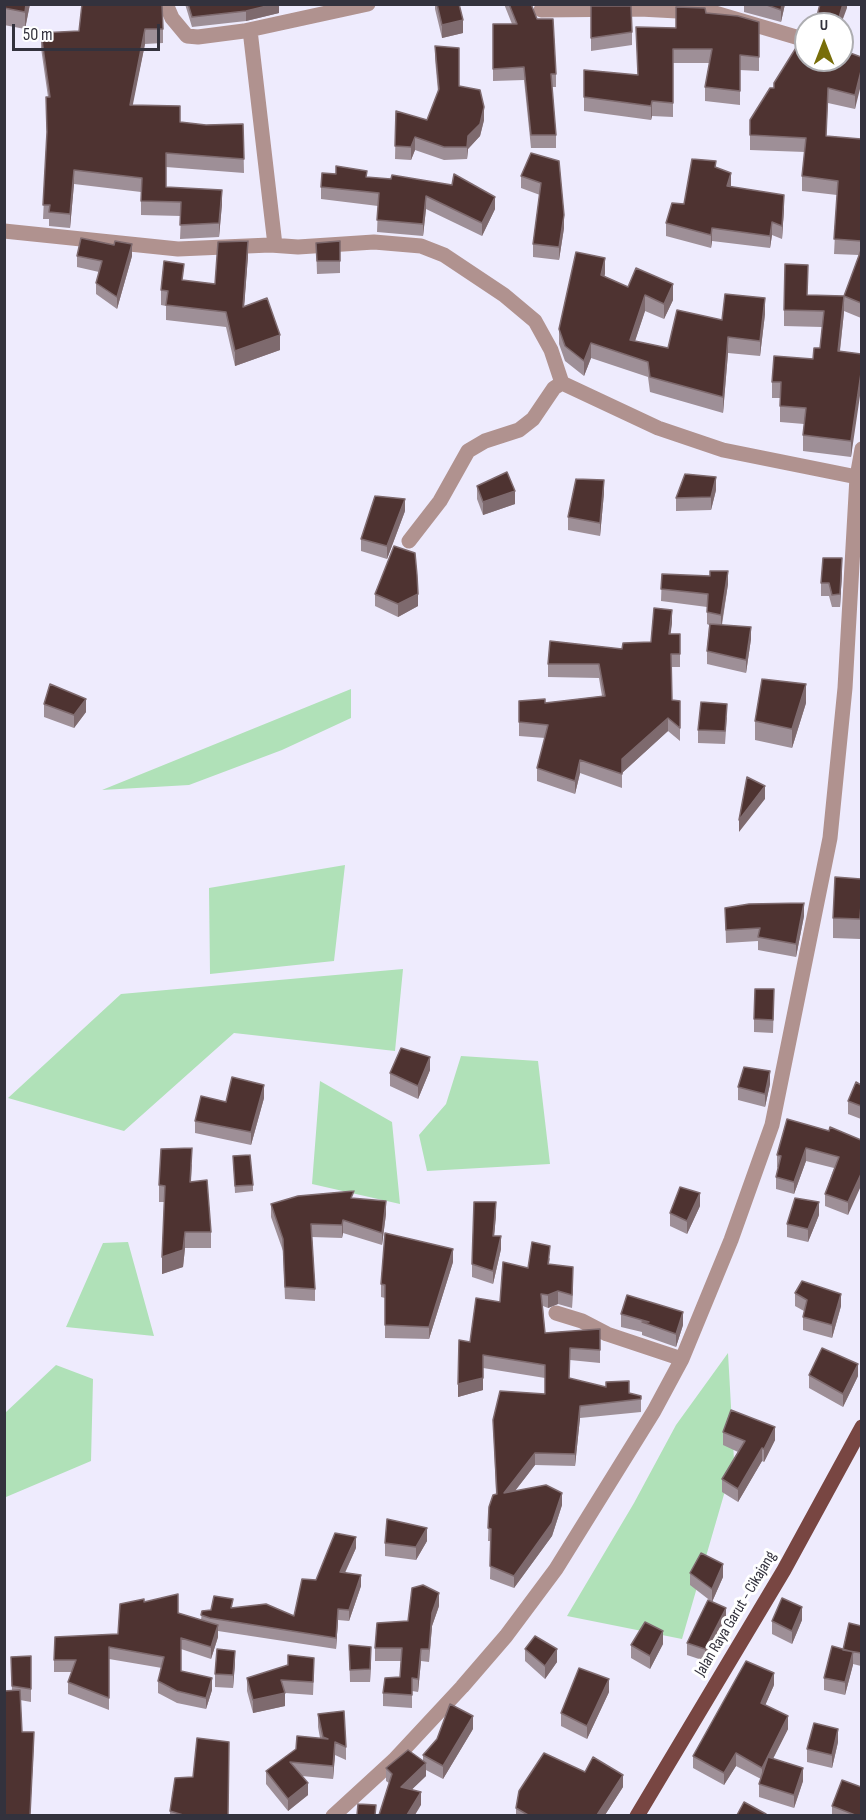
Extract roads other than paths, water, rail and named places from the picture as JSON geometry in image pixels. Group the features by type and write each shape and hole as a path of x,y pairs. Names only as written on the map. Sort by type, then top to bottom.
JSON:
{"main road":[{"name":"Jalan Raya Garut - Cikajang","path":"637,1815 784,1570 861,1427"}],"street":[{"path":"166,4 187,36 250,30 368,4"},
{"path":"541,10 640,9 715,13 794,36"},
{"path":"250,30 275,245"},
{"path":"4,231 178,249 275,245 298,247 383,242 421,246 444,255 504,295 535,321 551,350 562,383 658,428 723,450 857,477"},
{"path":"409,541 440,501 468,451 486,441 519,430 533,419 554,388 562,383"},
{"path":"333,1815 394,1760 506,1636 556,1569 654,1411 682,1359 731,1240 772,1125 830,838 849,639 857,477 861,449"},
{"path":"556,1313 582,1321 606,1335 682,1359"}]}
